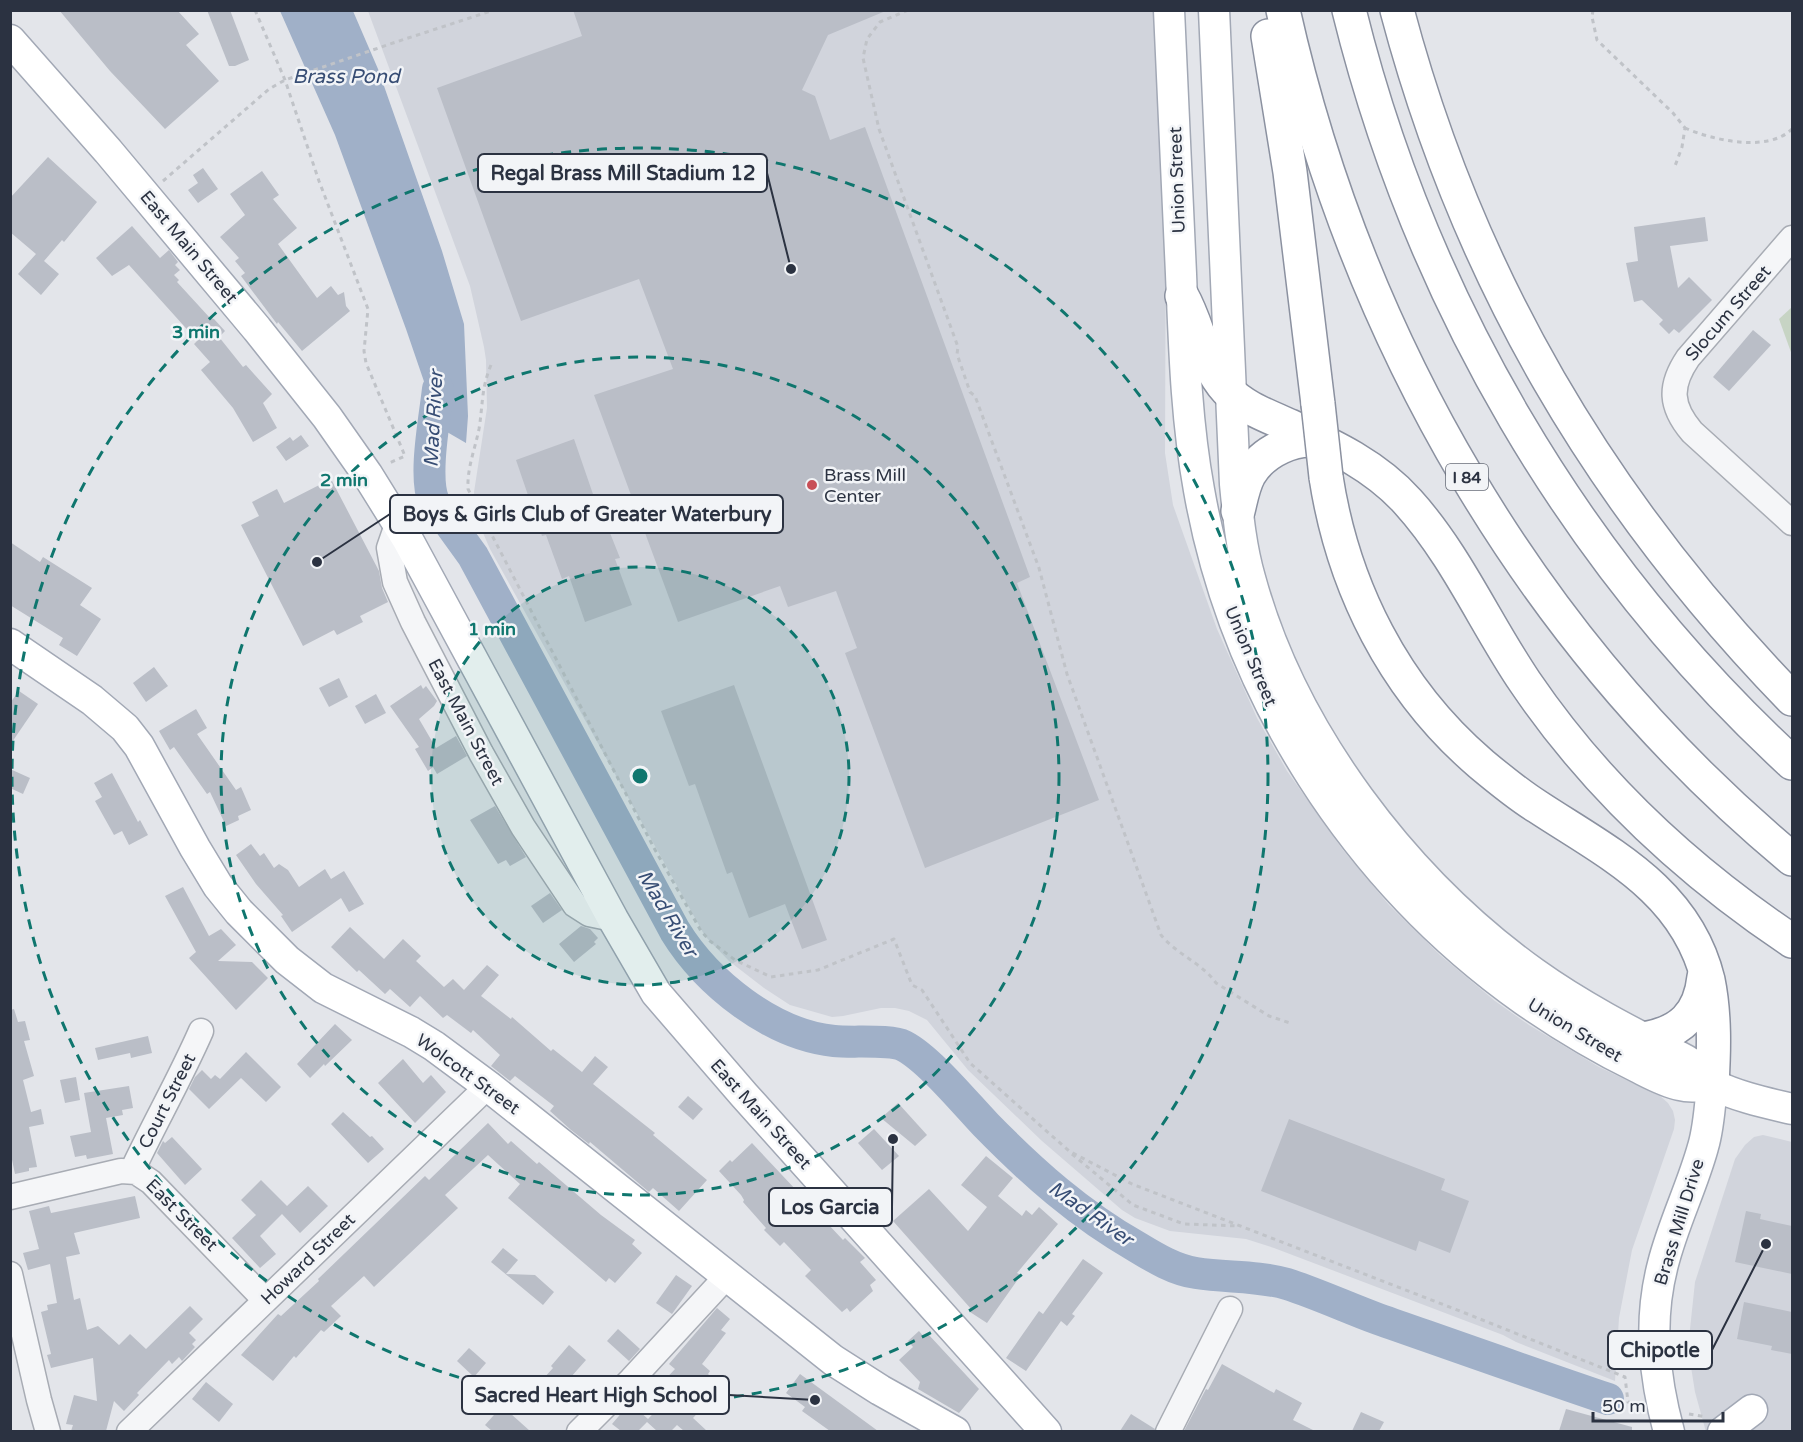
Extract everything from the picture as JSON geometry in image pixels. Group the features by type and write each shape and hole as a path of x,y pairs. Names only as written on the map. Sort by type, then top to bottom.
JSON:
{"highway":[{"path":"1263,10 1290,172 1326,477 1339,542 1361,602 1384,648 1421,700 1456,740 1500,779 1536,806 1618,858 1659,892 1676,911 1688,930 1704,969 1711,1001 1712,1084"},
{"name":"I 84","path":"1283,10 1314,130 1352,244 1409,372 1473,488 1545,595 1609,677 1711,785 1792,860"},
{"path":"1349,10 1377,113 1405,192 1453,302 1511,414 1589,533 1652,614 1710,681 1792,763"},
{"path":"1397,10 1423,98 1463,208 1496,282 1528,345 1570,417 1636,516 1686,581 1792,699"},
{"path":"1182,296 1195,322 1214,372 1231,395 1250,408 1362,463 1401,494 1419,514 1451,561 1525,681 1572,743 1613,790 1697,870 1792,941"},
{"path":"1238,512 1242,491 1249,475 1272,452 1301,441 1315,440 1325,443"},
{"path":"1729,631 1764,656 1792,683"},
{"path":"1643,1039 1674,1029 1689,1017 1699,1001 1704,969"}],"main road":[{"name":"Union Street","path":"1169,10 1185,380 1193,456 1204,516 1221,583 1252,665 1283,729 1320,790 1506,952 1568,996 1643,1039 1690,1062 1712,1084"},
{"name":"Union Street","path":"1214,10 1238,512 1250,577 1266,626 1307,715 1348,782 1371,836 1400,891 1435,927 1478,965 1532,1006 1588,1041 1658,1077 1683,1086 1712,1084 1792,1109"},
{"name":"East Main Street","path":"10,40 146,196 294,374 367,474 398,522 648,981 673,1015 1046,1431"},
{"name":"Wolcott Street","path":"10,645 92,700 125,728 139,746 218,886 239,912 287,960 324,988 434,1046 488,1086 844,1368 955,1431"},
{"name":"Brass Mill Drive","path":"1669,1431 1659,1392 1654,1357 1655,1312 1666,1252 1704,1145 1712,1084"},
{"path":"1723,1431 1752,1410"}],"street":[{"name":"Slocum Street","path":"1792,238 1688,358 1678,372 1674,388 1675,403 1681,419 1692,432 1792,523"},
{"name":"Court Street","path":"132,1171 153,1125 176,1088 201,1031"},
{"name":"Howard Street","path":"129,1431 488,1086"},
{"name":"East Street","path":"10,1197 116,1172 132,1171 143,1175 266,1300"},
{"path":"10,1274 41,1410 48,1431"},
{"path":"579,1431 631,1380 728,1276"},
{"path":"1168,1431 1230,1309"}],"path":[{"path":"255,10 285,80 319,181 368,309 364,351 366,363 405,456 367,474"},
{"path":"146,196 269,89 285,80 495,10"},
{"path":"908,10 880,22 867,39 863,58 879,129 958,347 957,354 970,392 975,396 1039,568 1067,674 1161,935 1210,975 1216,983 1269,1016 1290,1023"},
{"path":"1593,10 1592,17 1597,40 1673,113 1685,128 1700,135 1729,141 1767,142 1788,134 1792,129"},
{"path":"1675,166 1682,147 1685,128"},
{"path":"491,365 483,384 478,430 467,474 468,489 654,848 701,931 735,960 771,977 818,970 894,939 912,985 922,990 970,1063 1133,1205 1184,1224 1240,1226"},
{"path":"1069,1151 1132,1184 1626,1377 1628,1402"}],"shaded area":[{"name":"Brass Mill Center","path":"368,11 1153,11 1166,183 1165,453 1173,505 1217,629 1257,718 1287,771 1343,850 1389,905 1440,955 1495,1001 1529,1025 1599,1067 1660,1096 1673,1111 1674,1129 1632,1250 1619,1318 1615,1381 1503,1335 1274,1248 1246,1239 1170,1231 1135,1218 1122,1210 1042,1141 968,1070 927,1020 909,1011 895,1008 881,1008 832,1017 790,1005 729,961 705,936 490,549 480,526 475,511 474,492 487,408 484,347 470,286"},
{"path":"1763,1135 1792,1142 1792,1431 1706,1432 1695,1392 1688,1348 1695,1282 1735,1159 1754,1137"}],"green space":[{"path":"1792,307 1792,355 1779,319"}],"water":[{"name":"Brass Pond","path":"280,11 353,11 378,69 442,251 464,324 468,416 466,443 447,432 428,430 430,399 406,329 335,135"}],"building":[{"path":"59,10 177,10 199,34 186,45 219,81 165,129 110,71"},
{"path":"207,10 230,10 249,60 229,66"},
{"name":"Brass Mill Center","path":"573,10 888,10 828,35 802,90 815,96 830,140 865,127 1030,577 1017,583 1099,800 925,868 845,653 857,648 836,591 788,607 780,586 678,622 594,395 673,369 639,279 521,321 437,88 582,36"},
{"path":"48,157 97,202 64,242 62,240 44,261 59,274 41,295 18,274 36,254 10,232 10,198"},
{"path":"203,168 218,189 198,203 188,190 198,183 193,175"},
{"path":"262,171 279,195 273,199 297,228 278,244 317,298 331,286 338,295 344,292 346,306 350,311 302,351 278,322 277,324 241,276 245,273 235,261 239,258 220,237 245,215 230,194"},
{"path":"1705,217 1708,241 1670,246 1678,288 1689,277 1712,300 1679,333 1674,329 1669,334 1659,324 1663,320 1642,300 1634,302 1626,263 1638,261 1634,227"},
{"path":"132,226 160,258 169,250 178,262 175,265 180,270 174,275 179,280 177,282 225,331 219,337 243,367 246,365 272,394 263,403 277,428 253,442 233,408 201,370 210,362 194,344 197,341 193,336 129,265 112,276 96,258"},
{"path":"1753,330 1771,345 1729,391 1713,377"},
{"path":"301,435 309,446 286,461 276,447 290,437 293,441"},
{"path":"574,439 605,529 608,528 620,558 615,559 632,605 585,622 569,576 562,579 546,535 542,536 516,460"},
{"path":"331,479 379,571 382,588 388,602 360,616 363,622 337,635 334,630 303,646 241,525 259,516 252,502 277,489 284,503"},
{"path":"10,542 40,562 43,557 92,588 80,605 101,619 77,656 59,645 63,638 10,605"},
{"path":"154,667 168,686 146,702 133,683"},
{"path":"339,678 348,697 329,707 319,688"},
{"path":"421,685 423,689 426,686 437,701 419,719 436,748 456,736 467,756 437,774 433,767 428,771 415,749 419,747 390,706"},
{"path":"734,685 827,940 802,949 785,904 749,918 732,872 727,874 695,784 689,786 661,711"},
{"path":"19,691 38,704 10,745 10,703"},
{"path":"376,694 386,713 365,724 355,706"},
{"path":"196,709 207,728 197,734 236,790 241,787 251,810 238,816 239,820 226,826 210,792 207,794 174,747 170,750 159,731"},
{"path":"10,769 30,778 23,794 10,788"},
{"path":"112,773 138,822 140,820 148,835 129,845 122,831 114,835 95,801 102,797 94,783"},
{"path":"495,806 526,857 510,866 506,860 498,864 470,820"},
{"path":"251,844 260,856 264,853 274,868 279,864 288,870 299,887 325,869 331,879 344,871 364,904 349,912 341,898 292,932 281,916 283,915 256,884 236,855"},
{"path":"183,887 209,936 221,929 236,945 218,961 252,962 268,978 236,1010 189,958 196,952 165,896"},
{"path":"550,893 562,910 543,923 531,906"},
{"path":"581,926 590,929 598,938 594,942 596,944 574,962 559,944"},
{"path":"350,927 384,959 403,939 421,956 416,961 444,987 453,979 464,990 487,965 499,975 481,996 511,1019 512,1017 551,1051 553,1049 582,1072 595,1056 608,1067 593,1084 655,1133 653,1135 707,1180 679,1211 653,1188 649,1192 550,1111 554,1106 515,1076 510,1081 491,1066 500,1055 473,1030 471,1033 447,1015 443,1018 420,996 410,1007 390,989 385,994 359,970 357,972 331,947"},
{"path":"14,1009 18,1022 25,1021 30,1040 24,1041 34,1076 23,1080 31,1112 41,1109 44,1124 29,1127 37,1167 15,1174 10,1150 10,1010"},
{"path":"335,1024 352,1040 310,1078 297,1064"},
{"path":"148,1036 152,1053 131,1058 130,1053 98,1060 95,1048"},
{"path":"246,1052 281,1087 266,1102 241,1078 209,1109 189,1089 195,1077 202,1070 211,1079 215,1075 220,1079"},
{"path":"403,1059 423,1083 431,1075 446,1092 415,1123 378,1083"},
{"path":"76,1077 80,1100 65,1103 60,1080"},
{"path":"129,1086 133,1108 122,1110 123,1115 106,1118 113,1154 87,1159 86,1155 75,1157 70,1136 91,1132 84,1093"},
{"path":"688,1096 703,1109 693,1120 678,1107"},
{"path":"898,1103 927,1135 915,1146 881,1118"},
{"path":"343,1112 384,1149 368,1163 331,1124"},
{"path":"1289,1119 1445,1179 1441,1190 1469,1201 1450,1253 1419,1241 1416,1251 1261,1191"},
{"path":"488,1123 508,1144 511,1141 537,1164 539,1162 601,1215 635,1240 632,1244 642,1253 615,1283 609,1278 606,1282 508,1198 520,1184 488,1155 445,1195 458,1208 374,1287 364,1276 331,1306 341,1316 324,1332 321,1330 296,1358 294,1356 273,1381 241,1355 278,1314 281,1316 425,1176 429,1180"},
{"path":"874,1129 899,1156 882,1170 858,1143"},
{"path":"172,1137 202,1169 185,1185 157,1153 163,1141 165,1143"},
{"path":"752,1143 843,1240 845,1238 865,1258 860,1262 876,1280 870,1285 873,1291 850,1312 847,1308 842,1312 805,1276 811,1270 784,1242 780,1246 764,1230 766,1228 743,1202 741,1195 719,1171"},
{"path":"986,1156 1013,1178 998,1196 1022,1216 1026,1210 1032,1215 1039,1207 1058,1224 1017,1273 1021,1275 987,1323 970,1312 972,1310 893,1221 929,1189 968,1231 987,1207 961,1185"},
{"path":"261,1180 287,1206 308,1186 328,1206 300,1233 282,1214 260,1236 276,1254 260,1268 232,1238 256,1215 241,1200"},
{"path":"135,1196 140,1218 74,1233 80,1254 66,1257 74,1300 80,1298 87,1330 98,1326 119,1345 130,1334 146,1349 190,1306 203,1319 189,1333 196,1340 192,1344 195,1347 182,1361 179,1357 172,1364 169,1360 137,1393 139,1395 124,1411 114,1401 106,1431 71,1431 73,1425 66,1424 74,1395 97,1401 93,1358 51,1368 47,1355 51,1354 41,1312 48,1310 47,1305 57,1303 50,1264 28,1270 23,1253 39,1249 29,1211 49,1206 51,1213"},
{"path":"1746,1211 1761,1214 1760,1219 1792,1226 1792,1274 1735,1262"},
{"path":"503,1248 518,1260 506,1274 535,1275 554,1292 543,1305 491,1262"},
{"path":"1083,1259 1103,1273 1072,1314 1075,1316 1067,1326 1061,1321 1026,1371 1006,1358 1039,1311 1043,1314"},
{"path":"676,1275 692,1286 672,1314 656,1303"},
{"path":"1744,1302 1792,1312 1792,1354 1771,1350 1772,1346 1737,1339"},
{"path":"717,1308 730,1319 721,1330 726,1333 702,1364 710,1371 708,1374 712,1378 695,1396 705,1405 693,1418 707,1431 684,1431 677,1425 671,1431 657,1431 647,1422 638,1431 621,1431 612,1424 630,1403 648,1419 672,1394 661,1384 675,1369 669,1364"},
{"path":"618,1329 640,1349 629,1361 607,1341"},
{"path":"919,1331 924,1337 928,1334 979,1389 959,1413 918,1389 920,1382 899,1360 913,1347 908,1341"},
{"path":"569,1345 586,1360 563,1386 576,1398 562,1413 534,1389"},
{"path":"469,1348 486,1363 474,1377 457,1361"},
{"path":"1222,1364 1274,1393 1276,1389 1302,1403 1293,1420 1315,1431 1184,1431"},
{"path":"800,1374 878,1431 830,1431 802,1411 805,1407 786,1393"},
{"path":"206,1382 233,1404 219,1422 192,1399"},
{"path":"502,1406 530,1431 492,1431 485,1425"},
{"path":"1566,1409 1632,1427 1632,1431 1559,1431"},
{"path":"1361,1412 1384,1422 1379,1431 1352,1431"},
{"path":"1131,1414 1155,1429 1154,1431 1120,1431"}],"waterway":[{"name":"Mad River","path":"438,389 430,463 431,491 434,502 473,556 675,931 688,950 723,987 765,1017 788,1029 811,1037 834,1041 898,1044 914,1052 1039,1176 1095,1221 1165,1263 1196,1273 1263,1279 1287,1284 1378,1319 1608,1399"}],"place":[{"name":"Regal Brass Mill Stadium 12","path":"791,269"},
{"name":"Brass Mill Center","path":"812,485"},
{"name":"Boys & Girls Club of Greater Waterbury","path":"317,562"},
{"name":"Los Garcia","path":"893,1139"},
{"name":"Chipotle","path":"1766,1244"},
{"name":"Sacred Heart High School","path":"815,1400"}]}
